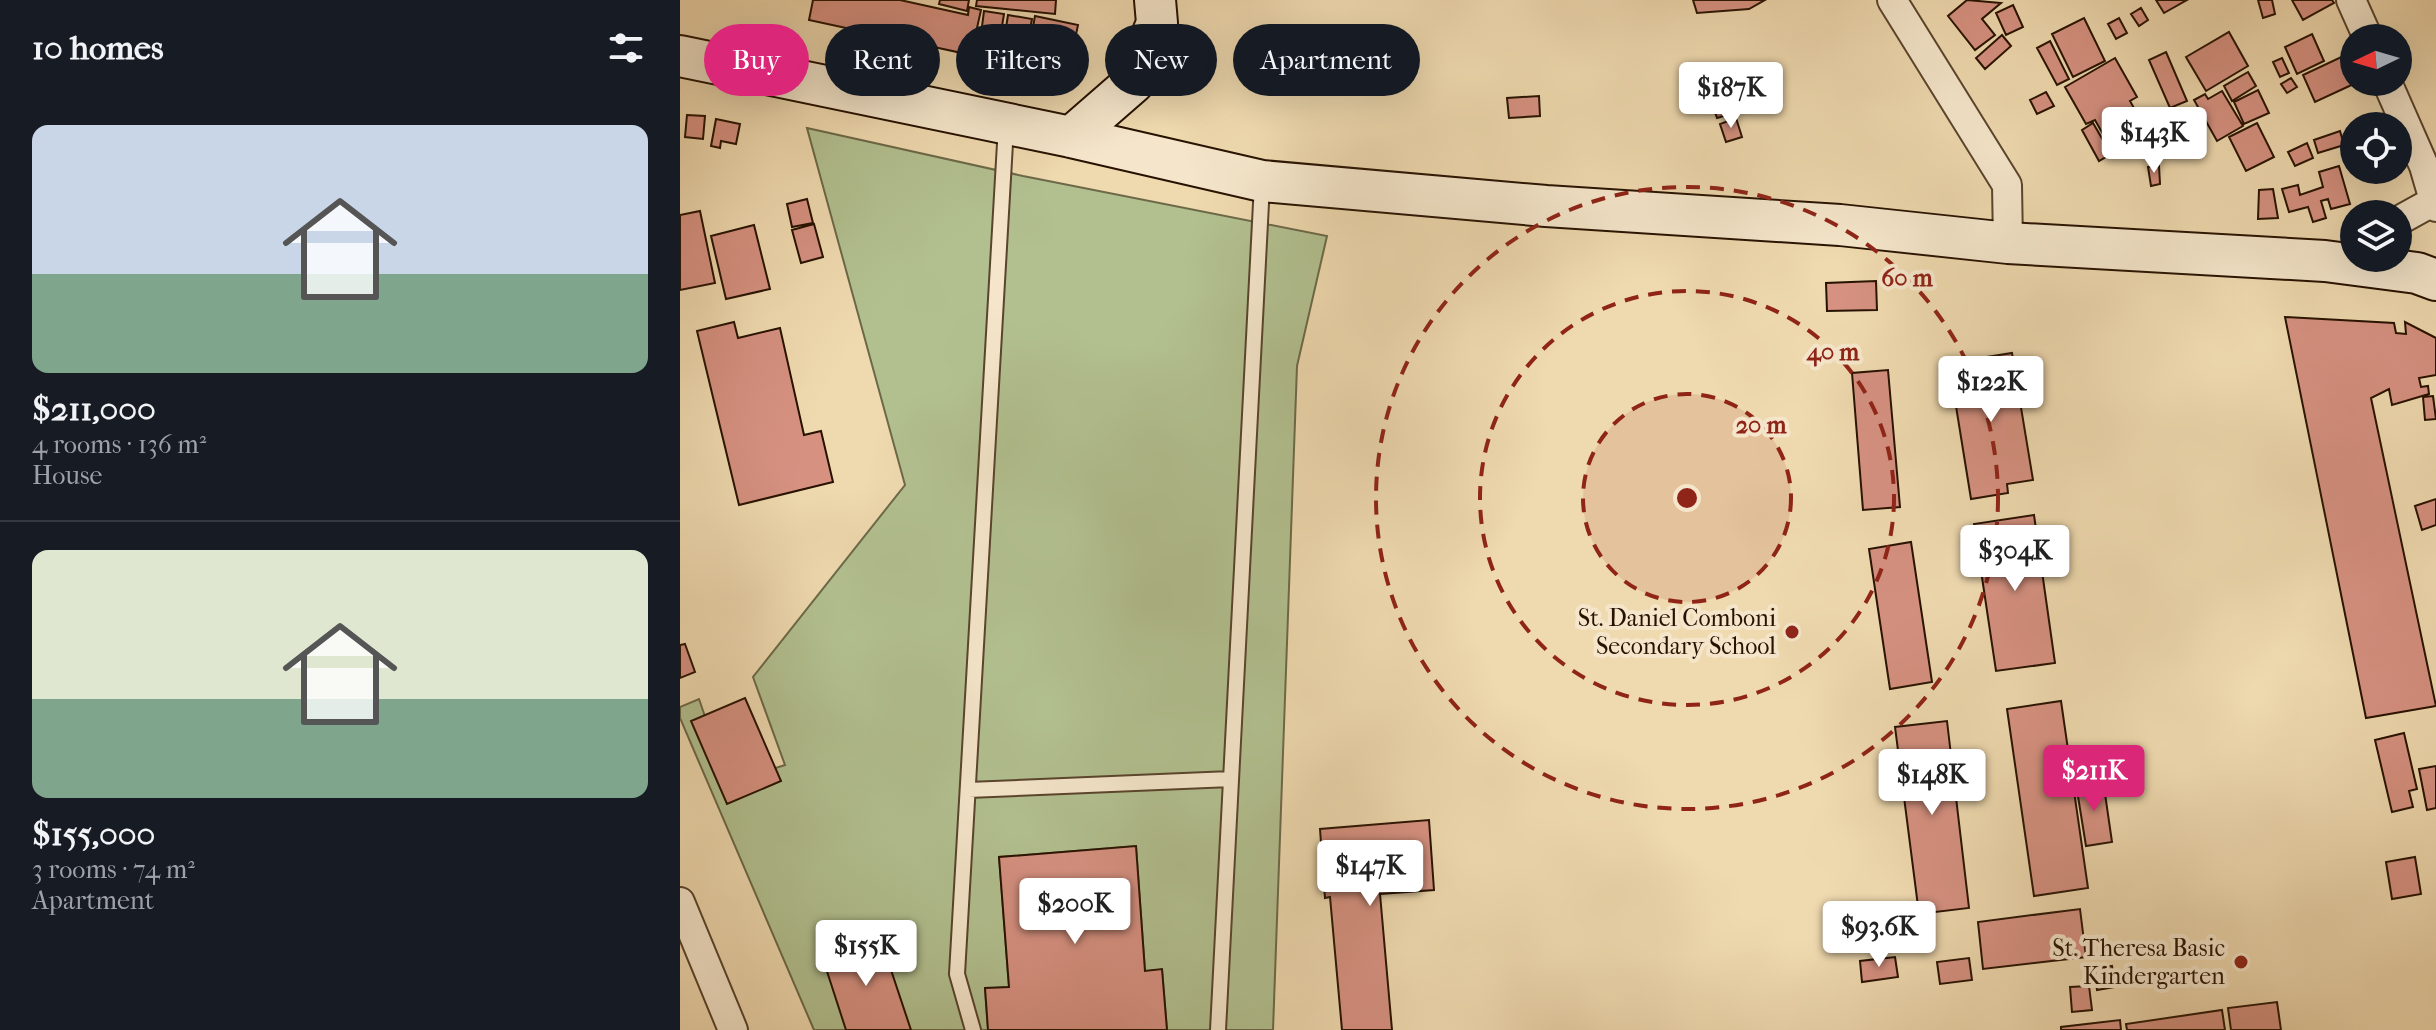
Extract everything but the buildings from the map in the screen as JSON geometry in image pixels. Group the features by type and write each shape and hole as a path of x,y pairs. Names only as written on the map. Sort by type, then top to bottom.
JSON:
{"street":[{"path":"1071,137 1133,83 1157,23 1155,0"},
{"path":"1892,0 2007,185 2008,243"},
{"path":"2351,0 2362,24"},
{"path":"680,56 1006,126 1071,137 1262,181 1546,206 1840,225 2008,243 2340,253"},
{"path":"2393,96 2436,200 2436,207"},
{"path":"2412,213 2436,200"},
{"path":"2412,272 2436,280"},
{"path":"680,902 733,1030"}],"lane":[{"path":"973,1030 957,974 1006,126"},
{"path":"1218,1030 1262,181"},
{"path":"968,790 1231,779"}],"green space":[{"path":"807,128 1023,176 1327,236 1297,366 1273,1030 1167,1030 1162,970 1145,971 1136,846 999,857 1009,987 985,989 988,1030 814,1030 680,718 680,707 699,699 728,783 785,765 753,677 905,485"}],"place":[{"name":"St. Daniel Comboni Secondary School","path":"1792,632"},
{"name":"St. Theresa Basic Kindergarten","path":"2241,962"}]}
